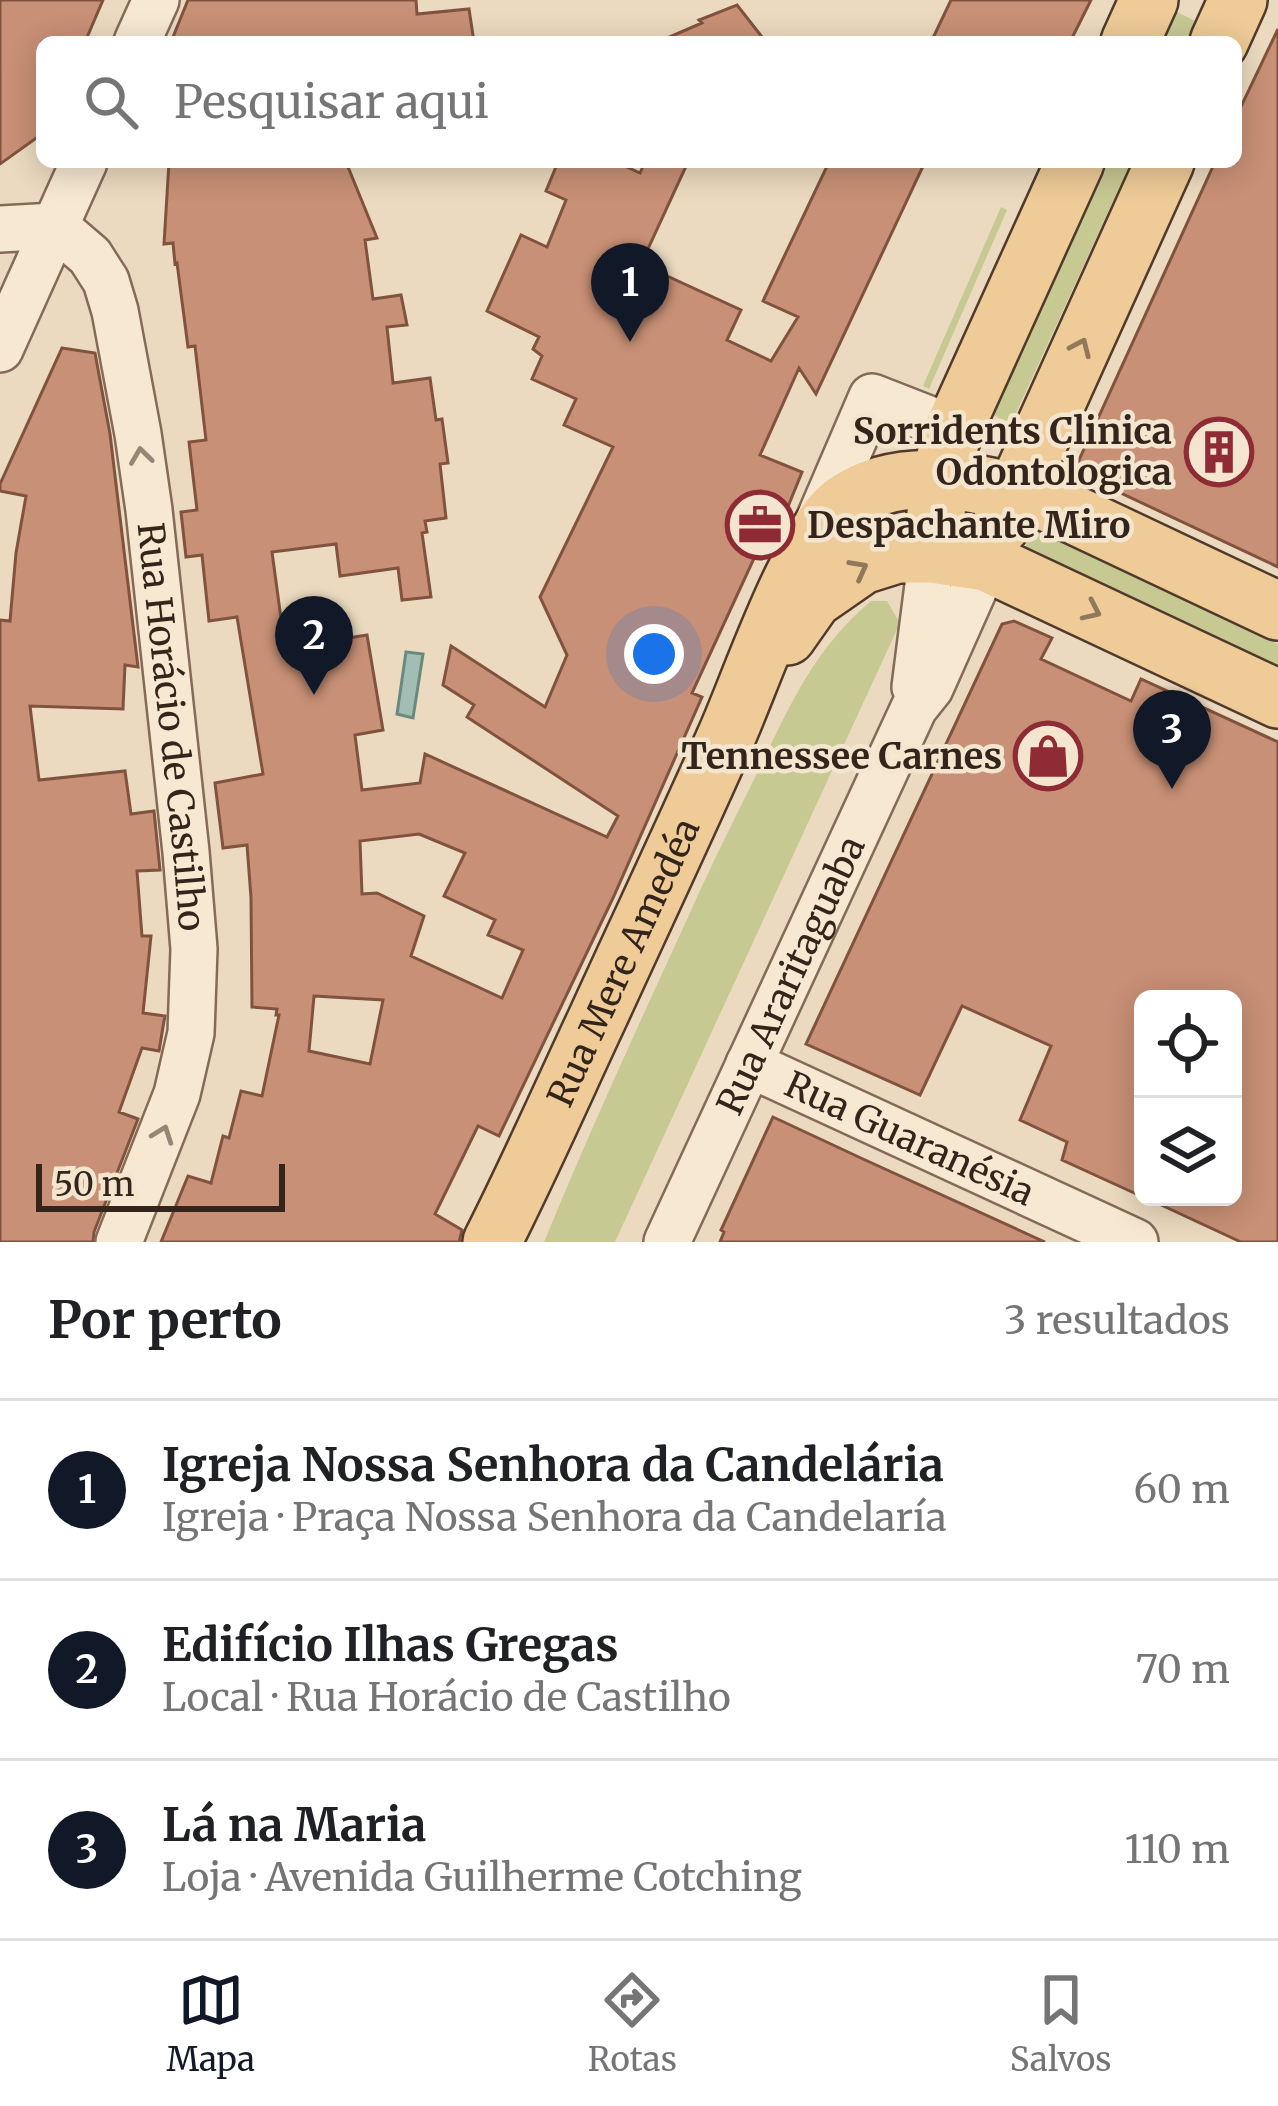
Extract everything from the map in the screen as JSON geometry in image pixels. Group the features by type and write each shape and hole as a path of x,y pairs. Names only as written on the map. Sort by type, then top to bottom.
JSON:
{"main road":[{"path":"1133,36 1149,0"},
{"path":"1222,36 1238,0"},
{"name":"Rua Araritaguaba","path":"959,558 947,454 1072,168"},
{"name":"Rua Araritaguaba","path":"959,558 1015,492 1162,168"},
{"name":"Rua Mere Amedéa","path":"492,1242 806,552 839,506 947,454 1015,492 1278,611"},
{"name":"Rua Mere Amedéa","path":"750,681 770,665 813,599 862,565 889,556 959,558"},
{"path":"959,558 1278,699"}],"street":[{"path":"140,36 156,0"},
{"path":"0,349 81,168"},
{"path":"0,229 55,226"},
{"name":"Rua Horácio de Castilho","path":"55,226 90,256 106,281 115,311 148,510 194,949 191,1033 177,1094 119,1242"},
{"path":"806,552 872,397 947,454"},
{"name":"Rua Araritaguaba","path":"667,1242 914,708 930,688 959,558"},
{"name":"Rua Guaranésia","path":"749,1064 1129,1241"}],"green space":[{"path":"1177,12 1195,21 1189,36 1166,36"},
{"path":"1106,168 1128,168 1011,424 993,415"},
{"path":"1001,207 1007,210 929,389 923,386"},
{"path":"1033,529 1278,644 1278,666 1025,547"},
{"path":"871,601 887,601 900,623 615,1242 544,1242 697,896 783,721 819,657"}],"shaded area":[{"path":"406,652 423,654 413,718 397,714"}],"building":[{"path":"0,0 103,0 88,36 36,36 36,138 0,164"},
{"path":"188,0 416,0 417,14 469,9 473,36 173,36"},
{"path":"951,0 1091,0 1073,36 934,36"},
{"path":"737,5 761,36 672,36 702,23 699,20"},
{"path":"1278,29 1278,567 1074,471 1212,168 1242,168 1242,104"},
{"path":"169,168 348,168 377,238 365,240 373,299 401,295 407,325 387,327 393,383 430,378 436,420 442,419 448,463 440,464 446,518 425,521 427,532 422,533 431,597 402,600 398,568 340,576 336,544 272,552 285,648 367,635 383,730 355,735 362,790 420,783 425,754 607,837 618,816 467,717 474,705 443,685 451,646 545,707 567,655 540,597 613,447 564,425 576,399 532,379 542,356 533,349 539,337 487,311 521,235 547,247 566,200 546,191 556,168 629,168 640,173 642,168 685,168 641,264 741,310 727,340 771,361 798,317 763,301 826,168 922,168 816,394 799,368 760,455 802,472 783,519 774,515 692,693 702,697 499,1136 478,1126 435,1214 462,1230 459,1242 161,1242 188,1176 211,1183 241,1091 262,1096 279,1015 277,1009 252,1007 247,845 223,848 215,783 263,774 237,617 209,621 202,555 186,557 181,512 197,510 189,442 206,440 195,346 188,347 173,243 164,244","holes":["419,834 465,853 444,896 495,920 488,935 523,950 502,998 411,956 424,916 377,893 362,894 360,841","314,996 383,1000 370,1064 309,1051"]},
{"path":"62,348 95,353 110,434 138,667 125,665 123,709 30,706 39,780 125,771 131,814 154,811 160,870 137,871 142,936 151,936 143,1013 165,1016 159,1051 142,1048 119,1112 138,1119 93,1242 0,1242 0,620 10,621 26,496 0,491 0,484"},
{"path":"1014,621 1052,638 1041,659 1131,701 1141,679 1278,742 1278,1242 1241,1242 1163,1206 1242,1206 1242,990 1134,990 1134,1193 1062,1160 1067,1142 1020,1120 1051,1046 962,1006 920,1095 806,1044 1002,624"},
{"path":"773,1117 1045,1242 720,1242 721,1230"}],"place":[{"name":"Igreja Nossa Senhora da Candelária","path":"630,342"},
{"name":"Sorridents Clinica Odontologica","path":"1219,452"},
{"name":"Despachante Miro","path":"760,525"},
{"name":"Edifício Ilhas Gregas","path":"314,695"},
{"name":"Tennessee Carnes","path":"1048,756"},
{"name":"Lá na Maria","path":"1172,789"}]}
